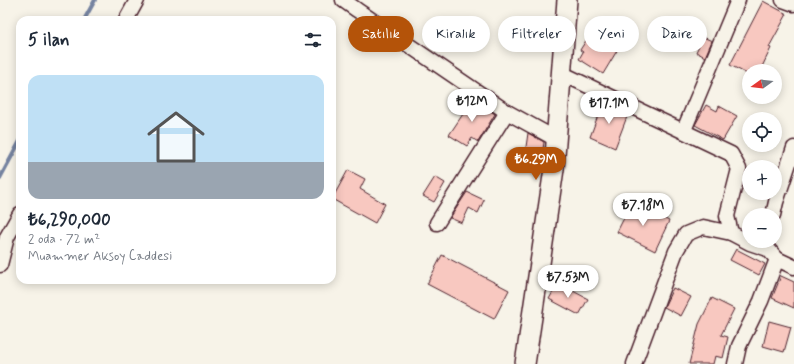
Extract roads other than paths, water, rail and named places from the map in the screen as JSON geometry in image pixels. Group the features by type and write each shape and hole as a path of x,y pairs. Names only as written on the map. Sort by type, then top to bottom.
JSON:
{"street":[{"path":"128,16 137,0"},
{"path":"343,0 507,112 556,139"},
{"path":"525,364 554,169 567,0"},
{"path":"684,130 738,0"},
{"path":"783,0 794,4"},
{"path":"561,73 684,130 731,154 739,169 734,196 728,216 731,233"},
{"path":"437,223 507,112"},
{"path":"775,208 794,148"},
{"path":"0,265 7,237 16,221"},
{"path":"634,364 676,252 686,234 703,227 731,233 750,243 771,250 794,267"},
{"path":"735,364 739,346 761,301 771,250"}],"waterway":[{"path":"86,16 95,0"},
{"path":"0,178 16,148"}]}
